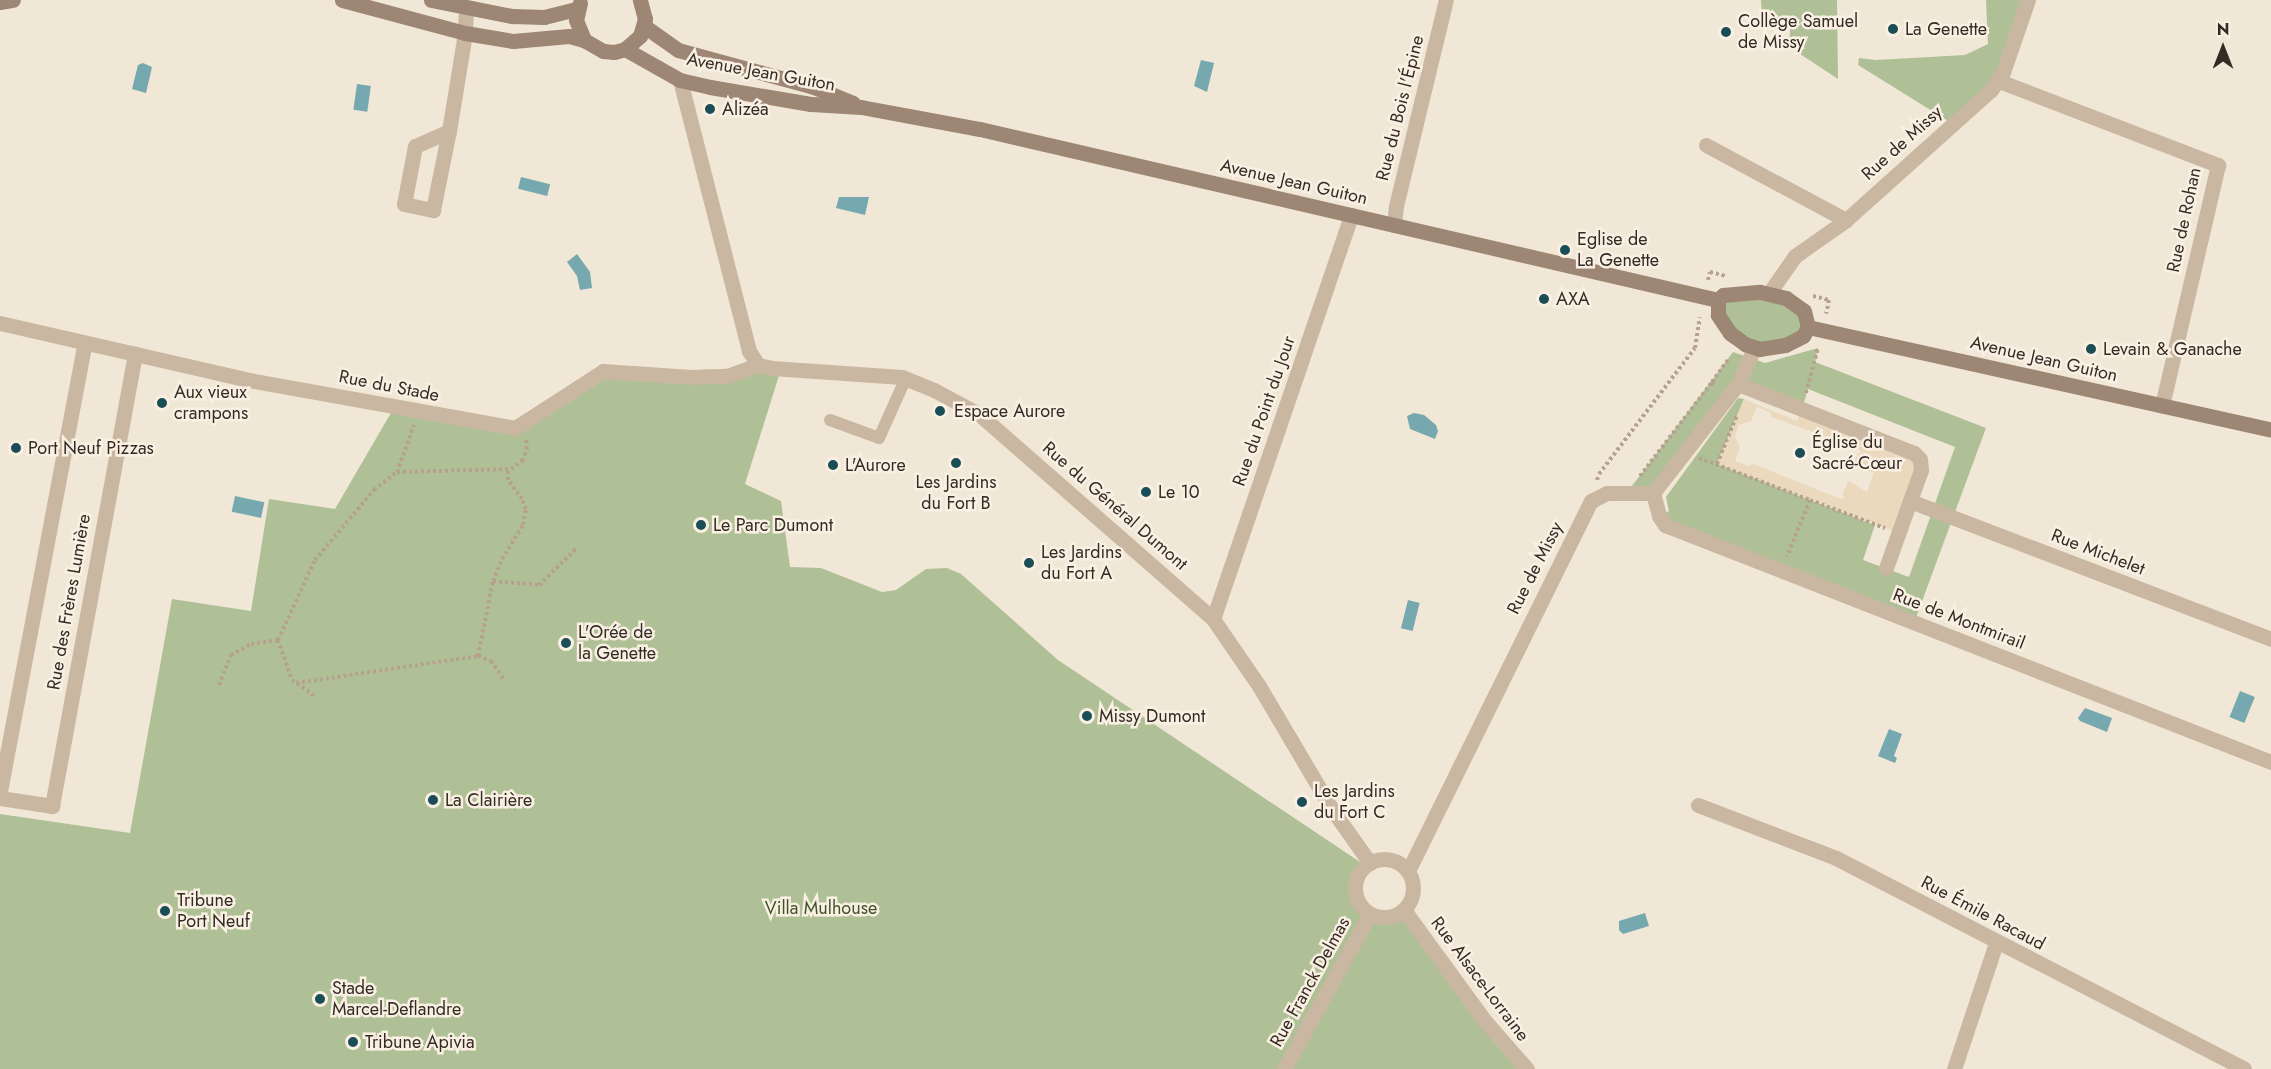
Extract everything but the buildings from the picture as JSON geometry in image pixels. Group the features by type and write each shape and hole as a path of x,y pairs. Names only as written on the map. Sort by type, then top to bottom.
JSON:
{"main road":[{"path":"0,2 13,0"},
{"path":"342,0 465,33 513,41 569,36 584,40 603,51 625,49 640,36 644,27 644,11 639,0"},
{"path":"431,0 512,16 544,17 579,5 579,30 584,40"},
{"name":"Avenue Jean Guiton","path":"644,27 678,50 814,87 861,107"},
{"name":"Avenue Jean Guiton","path":"625,49 680,80 811,105 861,107 980,129 1711,298"},
{"path":"1734,293 1769,293 1797,304 1815,329 1796,341 1752,353 1721,323 1711,298 1734,293"},
{"name":"Avenue Jean Guiton","path":"1815,329 2271,430"}],"street":[{"name":"Rue du Bois l'Épine","path":"1394,225 1396,206 1446,0"},
{"name":"Rue de Missy","path":"1769,293 1795,256 1846,220 1999,81 2028,0"},
{"path":"449,131 415,146 404,204 433,210 449,131 465,33 466,8"},
{"path":"680,80 749,351 758,364"},
{"name":"Rue de Rohan","path":"1999,81 2218,165 2162,405"},
{"path":"1706,145 1846,220"},
{"name":"Rue du Point du Jour","path":"1213,619 1351,215"},
{"name":"Rue du Stade","path":"0,323 249,380 515,428 603,371 692,377 727,376 758,364"},
{"name":"Rue des Frères Lumière","path":"0,790 85,343"},
{"path":"1591,501 1607,493 1653,493 1733,390 1752,353"},
{"name":"Rue des Frères Lumière","path":"0,798 52,806 135,354"},
{"name":"Rue du Général Dumont","path":"758,364 772,368 906,378 966,405 979,414 1213,619 1259,686 1333,811 1370,862"},
{"path":"1733,390 1802,409 1914,453 1920,459 1921,470 1886,568"},
{"name":"Rue de Montmirail","path":"1653,493 1659,516 1665,525 2271,762"},
{"name":"Rue de Missy","path":"1408,871 1591,501"},
{"name":"Rue Michelet","path":"1910,501 2271,639"},
{"name":"Rue Émile Racaud","path":"1698,805 1836,858 1996,943 2244,1069"},
{"path":"1395,861 1408,871 1412,879 1413,896 1404,910 1388,918 1370,914 1358,901 1355,887 1359,873 1370,862 1395,861"},
{"name":"Rue Alsace-Lorraine","path":"1404,910 1485,1021 1527,1069"},
{"name":"Rue Franck Delmas","path":"1284,1069 1370,914"},
{"path":"1954,1069 1996,943"}],"lane":[{"path":"830,420 879,438 906,378"}],"path":[{"path":"1591,501 1599,474 1695,348 1700,321 1711,298 1710,272 1731,277"},
{"path":"1802,409 1818,348 1815,329 1829,300 1807,295"},
{"path":"1700,321 1708,329"},
{"path":"1807,351 1818,348"},
{"path":"1626,494 1733,352 1752,353"},
{"path":"1712,382 1733,390"},
{"path":"1717,464 1739,410"},
{"path":"315,696 292,680 279,640 315,560 374,490 397,472 419,411"},
{"path":"397,472 508,469 522,461 527,449 525,421"},
{"path":"1690,464 1696,456 1898,533"},
{"path":"478,656 493,581 502,559 523,525 526,509 522,499 508,480 508,469"},
{"path":"1781,570 1810,500"},
{"path":"493,581 539,585 577,548"},
{"path":"219,685 231,655 251,644 279,640"},
{"path":"296,683 478,656 491,661 505,681"}],"green space":[{"path":"1761,0 1837,0 1838,79 1794,50 1790,39 1790,18 1762,17"},
{"path":"1986,0 2028,0 2003,72 1953,124 1858,65 1859,58 1876,60 1965,55 1988,44"},
{"path":"1723,295 1785,298 1808,327 1769,349 1721,323"},
{"path":"1818,348 1815,362 1986,428 1914,623 1659,516 1669,511 1666,497 1738,398 1744,399 1717,464 1875,525 1863,560 1909,577 1955,447 1808,389 1802,409 1738,384 1653,493 1626,494 1733,352 1765,363"},
{"name":"Villa Mulhouse","path":"781,369 745,484 781,501 790,567 821,568 882,592 896,590 926,569 947,568 961,574 1058,660 1366,866 1359,873 1355,887 1361,906 1379,917 1388,918 1404,910 1527,1069 0,1069 0,814 130,833 172,599 251,611 269,499 335,509 395,406 515,428 603,371"}],"shaded area":[{"path":"1744,399 1797,421 1802,409 1920,459 1898,533 1717,464","holes":["1757,407 1770,412 1771,417 1859,449 1861,454 1858,453 1853,467 1874,473 1867,492 1848,481 1842,495 1845,496 1841,499 1753,464 1749,466 1735,461 1740,447 1735,437 1739,425 1751,421"]}],"water":[{"path":"1201,60 1214,63 1207,92 1194,86"},
{"path":"143,63 152,67 146,93 132,89 138,65"},
{"path":"357,84 371,86 367,112 353,110"},
{"path":"521,177 550,184 547,196 518,189"},
{"path":"839,197 869,197 865,215 836,208"},
{"path":"577,254 590,272 592,288 580,290 577,276 567,262"},
{"path":"1414,413 1424,415 1436,425 1438,431 1435,439 1410,429 1407,416"},
{"path":"235,496 264,502 261,518 232,512"},
{"path":"1408,600 1420,603 1413,631 1401,628"},
{"path":"2240,691 2255,697 2244,723 2230,717"},
{"path":"2085,708 2112,718 2107,732 2080,721 2078,718"},
{"path":"1889,729 1902,734 1894,756 1897,758 1895,763 1878,756"},
{"path":"1645,913 1649,926 1623,934 1619,930 1619,921"}],"place":[{"name":"La Genette","path":"1893,29"},
{"name":"Collège Samuel de Missy","path":"1726,32"},
{"name":"Alizéa","path":"710,109"},
{"name":"Eglise de La Genette","path":"1565,250"},
{"name":"AXA","path":"1544,299"},
{"name":"Levain & Ganache","path":"2091,349"},
{"name":"Aux vieux crampons","path":"162,403"},
{"name":"Espace Aurore","path":"940,411"},
{"name":"Port Neuf Pizzas","path":"16,448"},
{"name":"Église du Sacré-Cœur","path":"1800,453"},
{"name":"Les Jardins du Fort B","path":"956,463"},
{"name":"L'Aurore","path":"833,465"},
{"name":"Le 10","path":"1146,492"},
{"name":"Le Parc Dumont","path":"701,525"},
{"name":"Les Jardins du Fort A","path":"1029,563"},
{"name":"L'Orée de la Genette","path":"566,643"},
{"name":"Missy Dumont","path":"1087,716"},
{"name":"La Clairière","path":"433,800"},
{"name":"Les Jardins du Fort C","path":"1302,802"},
{"name":"Tribune Port Neuf","path":"165,911"},
{"name":"Stade Marcel-Deflandre","path":"320,999"},
{"name":"Tribune Apivia","path":"353,1042"}]}
